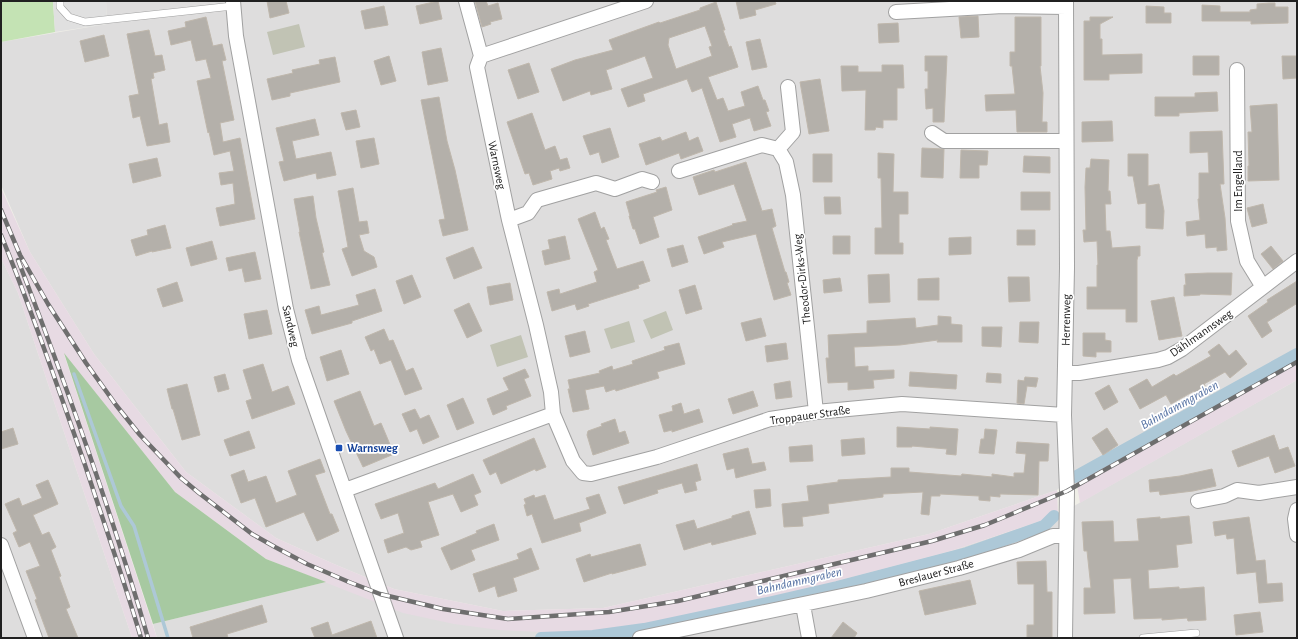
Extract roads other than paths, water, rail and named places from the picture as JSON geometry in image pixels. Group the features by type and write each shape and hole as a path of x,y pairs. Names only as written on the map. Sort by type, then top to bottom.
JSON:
{"street":[{"path":"466,1 481,56 613,6 646,1"},
{"name":"Sandweg","path":"233,4 236,36 286,309 303,373 396,638"},
{"path":"896,12 1066,4"},
{"name":"Herrenweg","path":"1065,638 1067,491 1064,414 1067,268 1066,4"},
{"name":"Warnsweg","path":"481,56 476,67 509,220 536,325 551,392 553,414"},
{"name":"Im Engelland","path":"1237,70 1238,221 1247,261 1264,287"},
{"path":"679,171 762,145 778,149 793,132 788,87"},
{"path":"932,134 944,141 1066,140"},
{"name":"Theodor-Dirks-Weg","path":"778,149 786,162 793,195 816,412"},
{"path":"509,220 528,213 537,200 596,183 615,189 642,179 652,182"},
{"name":"Dählmannsweg","path":"1065,373 1079,373 1168,357 1182,349 1297,261"},
{"name":"Troppauer Straße","path":"553,414 573,461 583,473 591,474 655,457 770,419 816,412 902,404 1064,414"},
{"path":"345,490 553,414"},
{"path":"1198,501 1224,496 1237,490 1259,493 1297,487"},
{"path":"1296,514 1297,535"},
{"name":"Breslauer Straße","path":"640,638 866,591 959,568 1019,550 1053,536 1066,536"},
{"path":"1,545 5,568 35,638"},
{"path":"803,605 809,638"}],"lane":[{"path":"60,1 60,8 69,17 85,22 233,4"},
{"path":"1143,638 1196,633"}],"waterway":[{"name":"Bahndammgraben","path":"1075,477 1297,354"},
{"path":"74,374 121,506 134,526 168,638"},
{"name":"Bahndammgraben","path":"541,638 593,636 644,629 837,587 967,553 1044,526 1054,516"}],"railway":[{"path":"1,210 20,255 48,304 86,363 116,405 140,435 181,478 199,493 252,534 307,564 349,582 380,594 443,609 508,619 609,612 678,601 932,541 985,525 1067,491 1297,362"},
{"path":"1,235 34,320 85,465 141,638"},
{"path":"18,260 87,448 119,542 148,638"}],"place":[{"name":"Warnsweg","path":"339,448"}]}
